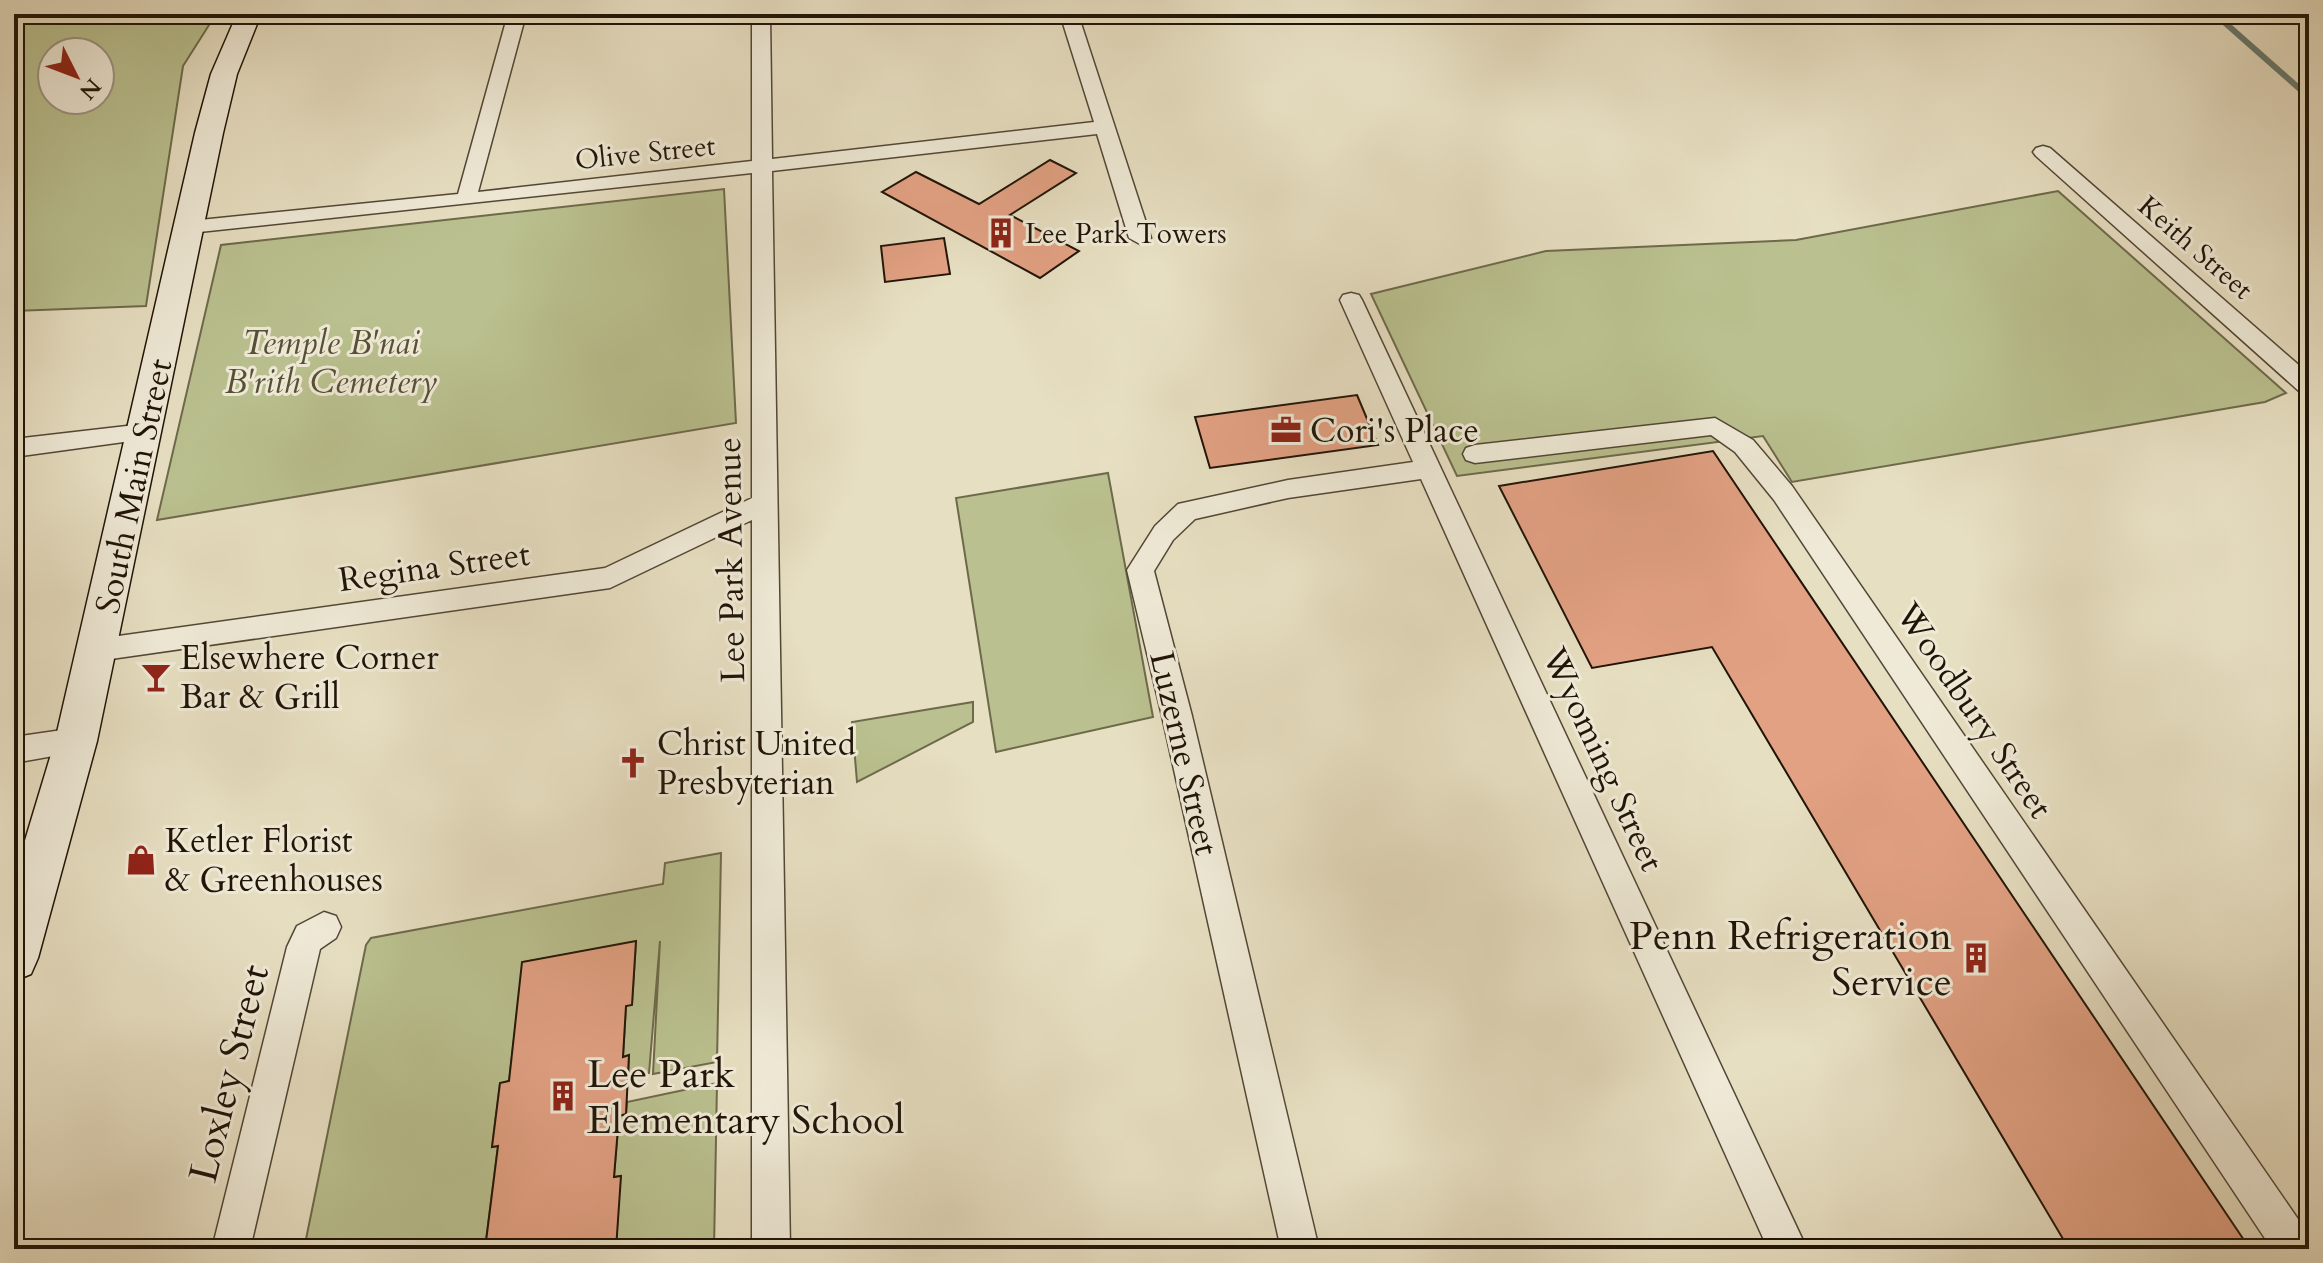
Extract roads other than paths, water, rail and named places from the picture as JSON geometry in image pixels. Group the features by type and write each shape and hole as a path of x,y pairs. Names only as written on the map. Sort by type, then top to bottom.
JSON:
{"main road":[{"name":"South Main Street","path":"14,958 76,741 224,74 249,14"}],"street":[{"path":"468,199 468,188 517,14"},
{"name":"Lee Park Avenue","path":"761,14 771,1249"},
{"path":"1069,14 1140,238"},
{"name":"Olive Street","path":"190,227 1105,127"},
{"name":"Keith Street","path":"2043,152 2309,387"},
{"name":"Wyoming Street","path":"1351,300 1788,1249"},
{"name":"Woodbury Street","path":"1475,454 1715,426 1744,446 1783,493 2295,1249"},
{"path":"14,448 144,432"},
{"name":"Luzerne Street","path":"1300,1249 1181,731 1140,570 1164,533 1187,511 1242,497 1428,469"},
{"name":"Regina Street","path":"97,650 610,578 766,502"},
{"path":"14,750 76,741"},
{"name":"Loxley Street","path":"231,1249 304,947 309,937 324,927"}],"waterway":[{"path":"2215,14 2309,97"}],"place":[{"name":"Lee Park Towers","path":"1001,233"},
{"name":"Cori's Place","path":"1286,430"},
{"name":"Elsewhere Corner Bar & Grill","path":"156,677"},
{"name":"Christ United Presbyterian","path":"633,763"},
{"name":"Ketler Florist & Greenhouses","path":"141,860"},
{"name":"Penn Refrigeration Service","path":"1976,958"},
{"name":"Lee Park Elementary School","path":"563,1096"}],"park label":[{"name":"Temple B'nai B'rith Cemetery","path":"331,362"}]}
